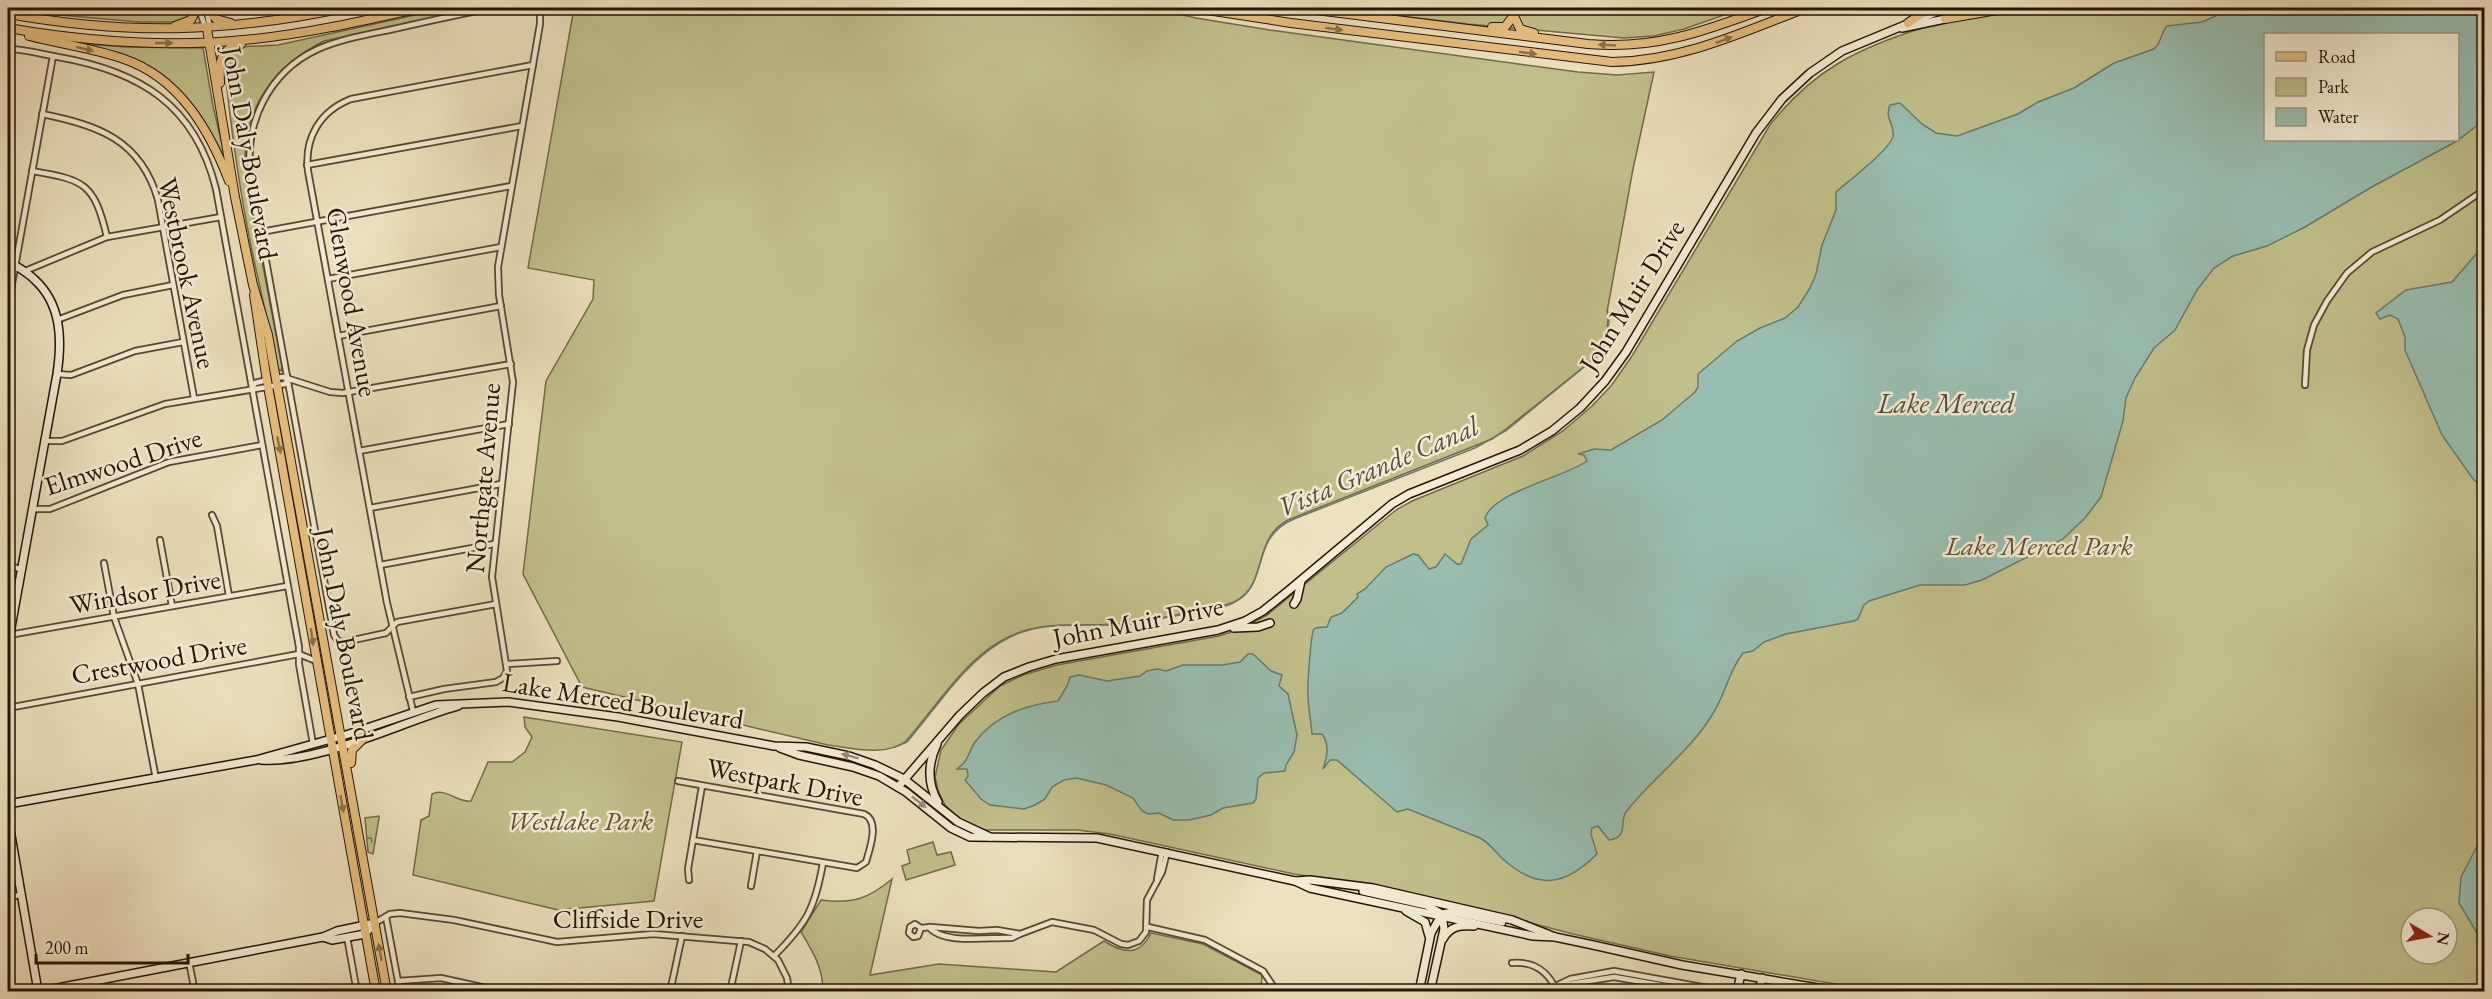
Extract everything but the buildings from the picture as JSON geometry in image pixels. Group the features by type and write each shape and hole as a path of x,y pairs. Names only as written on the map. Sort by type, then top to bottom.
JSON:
{"main road":[{"path":"144,29 187,23 198,8"},
{"path":"207,8 212,16 224,23 270,22"},
{"path":"8,14 76,24 144,29 207,28 270,22 344,8"},
{"path":"8,29 102,41 208,43 320,30 421,8"},
{"path":"1194,8 1302,25 1612,62 1646,60 1690,51 1806,8"},
{"path":"1300,8 1602,45 1655,43 1696,34 1767,8"},
{"path":"1908,23 1930,8"},
{"path":"1945,19 1989,10 2080,8"},
{"path":"1455,27 1505,27 1514,12"},
{"path":"1514,12 1520,29 1546,39"},
{"name":"John Daly Boulevard","path":"207,28 235,197 253,285 255,312 272,383 344,745 387,992"},
{"path":"8,29 122,58 157,77 186,102 202,123 216,148 235,197"},
{"path":"221,112 219,69 223,54 234,45 272,37"},
{"name":"John Daly Boulevard","path":"272,383 316,661 376,992"},
{"path":"356,815 358,800 351,758 355,746 364,738"}],"street":[{"path":"198,8 201,21 207,28"},
{"path":"207,8 209,19 207,28"},
{"path":"240,8 260,10 280,8"},
{"path":"492,8 334,43 306,55 288,68 266,94 255,118 250,142 249,166 334,635 338,641 386,633 397,622 496,604"},
{"name":"Northgate Avenue","path":"507,664 492,577 513,392 498,277 511,186 540,24 540,8"},
{"name":"John Muir Drive","path":"898,787 983,693 1004,677 1065,657 1226,628 1258,614 1376,516 1400,499 1520,450 1552,430 1580,408 1605,381 1626,352 1753,138 1776,106 1803,79 1833,56 1861,42 1946,8"},
{"name":"John Muir Drive","path":"1899,28 1945,19 1964,8"},
{"path":"8,49 92,63 122,73 153,92 172,108 195,137 208,162 221,218 252,388 313,744"},
{"path":"8,306 53,56"},
{"name":"Glenwood Avenue","path":"413,711 392,627 380,565 307,165 308,143 315,128 330,111 343,102 532,65"},
{"name":"Westbrook Avenue","path":"42,114 92,125 107,132 126,147 144,167 152,183 162,227 194,398"},
{"path":"307,165 522,126"},
{"path":"32,171 65,177 84,186 97,202 106,237"},
{"path":"261,232 511,186"},
{"path":"2305,385 2307,350 2314,326 2327,301 2347,273 2372,252 2440,220 2484,190"},
{"path":"24,271 106,237 221,218"},
{"path":"328,279 501,248"},
{"path":"8,261 24,271 46,293 57,320 60,348 8,644"},
{"path":"57,320 123,295 173,285"},
{"path":"338,336 501,306"},
{"path":"57,374 71,375 128,353 183,342"},
{"path":"288,379 308,383 330,392 349,393 511,364"},
{"path":"45,441 62,441 147,409 272,383 285,384 288,379"},
{"path":"359,451 509,424"},
{"name":"Elmwood Drive","path":"32,509 50,509 169,462 262,445"},
{"path":"370,508 501,484"},
{"path":"212,515 217,526 229,597"},
{"path":"160,540 172,606"},
{"path":"380,565 494,544"},
{"path":"104,563 114,617 138,684 156,779"},
{"path":"8,566 21,569"},
{"path":"1294,604 1300,580"},
{"name":"Windsor Drive","path":"8,635 287,586"},
{"path":"1226,628 1258,627 1270,623"},
{"path":"299,654 316,661"},
{"name":"Crestwood Drive","path":"8,708 299,654"},
{"path":"409,697 444,688 496,682 505,675 507,664 558,661"},
{"name":"Lake Merced Boulevard","path":"8,804 256,760 342,736 413,711 444,704 497,702 530,704 628,719 774,746 806,747 849,756 876,765 904,779 962,825 990,837"},
{"name":"Lake Merced Boulevard","path":"256,760 278,760 333,748 466,704"},
{"path":"407,723 413,711 432,714"},
{"path":"944,734 933,754 930,775 933,792 945,811"},
{"name":"Lake Merced Boulevard","path":"774,746 798,755 858,768 898,787 956,831 970,837 1086,837 1295,881 1310,888 1533,936 1555,937 1682,965 1842,992"},
{"name":"Westpark Drive","path":"678,781 867,815 871,818 873,827 867,859 862,866 854,868 823,863"},
{"path":"689,879 688,869 702,786"},
{"path":"8,818 38,991 323,937 337,931 365,930"},
{"path":"693,840 823,863 812,909 774,956 785,971 789,992"},
{"path":"751,886 757,851"},
{"path":"929,927 937,934 955,938 1012,938 1052,922 1094,930 1121,944 1128,945 1142,939 1148,927 1147,900 1157,879 1164,852"},
{"path":"1310,880 1422,904 1442,915"},
{"name":"Lake Merced Boulevard","path":"1295,881 1310,880 1354,885 1418,897 1526,925 1555,937"},
{"path":"8,897 21,895"},
{"path":"1393,905 1425,922 1429,932 1428,948"},
{"path":"1419,992 1433,928 1442,915 1452,911 1526,925"},
{"name":"Cliffside Drive","path":"386,916 400,913 436,917 557,942 652,934 741,941 759,946 774,956"},
{"path":"1430,992 1439,950 1442,915"},
{"path":"323,937 332,940 347,937 365,930 386,916 400,992"},
{"path":"1148,927 1205,940 1263,971 1278,992"},
{"path":"1439,950 1445,936 1455,927 1505,929"},
{"path":"921,928 979,932 1001,931 1020,934"},
{"path":"670,992 682,936"},
{"path":"347,937 357,992"},
{"path":"730,992 741,941"},
{"path":"189,962 195,992"},
{"path":"1512,963 1529,964 1544,971 1556,989"},
{"path":"1556,989 1570,979 1614,971 1730,992"},
{"path":"1737,992 1741,974"},
{"path":"1543,992 1614,977 1700,992"},
{"path":"398,981 434,978 504,992"},
{"path":"1759,992 1762,978"},
{"path":"466,992 468,983"}],"green space":[{"path":"8,8 216,8 219,10 216,15 211,10 194,11 177,22 139,22 24,12"},
{"path":"447,8 480,8 324,41 289,64 275,78 254,111 245,151 246,173 282,366 281,371 277,368 246,221 233,141 224,60 229,51 238,47 278,45"},
{"path":"574,8 1151,8 1270,30 1578,72 1617,75 1654,72 1633,169 1607,312 1609,337 1596,357 1492,439 1288,520 1269,538 1253,584 1236,601 1214,608 1137,622 1058,625 1028,629 1014,634 999,642 973,663 949,688 906,741 898,746 868,750 828,745 582,687 523,574 546,381 593,299 594,280 528,268"},
{"path":"1332,8 1744,8 1684,29 1654,36 1624,38 1468,24"},
{"name":"Lake Merced Park","path":"2114,8 2484,8 2484,991 1876,991 1670,956 1454,903 1367,885 1294,874 1110,834 1077,830 983,830 964,823 945,805 935,777 941,750 959,724 1000,686 1023,675 1057,665 1219,636 1243,628 1267,615 1396,510 1412,501 1523,456 1563,431 1611,386 1632,356 1770,125 1803,89 1838,63 1879,43 1939,22 1982,12 2065,12"},
{"path":"73,43 126,47 203,48 213,106 231,182 221,154 205,123 163,78"},
{"name":"Westlake Park","path":"524,717 682,742 654,901 558,910 413,875 421,820 429,816 432,794 442,792 461,800 471,801 488,762 512,762 525,752 532,737 525,727"},
{"path":"379,816 373,854 368,852 365,818"},
{"path":"933,842 937,855 951,852 955,865 906,880 902,866 910,863 907,850"},
{"path":"892,879 870,975 939,964 1056,972 1104,941 1131,951 1142,946 1151,933 1203,944 1262,975 1261,991 823,991 819,967 801,932 821,900 842,901 860,898"}],"water":[{"name":"Lake Merced","path":"2234,8 2484,8 2484,120 2459,139 2459,33 2264,33 2264,141 2457,141 2370,188 2305,227 2267,246 2233,256 2214,268 2197,290 2175,330 2154,348 2135,378 2126,398 2123,421 2101,497 2085,518 2063,539 1982,580 1965,585 1920,585 1869,601 1864,605 1858,619 1854,621 1786,634 1764,642 1753,651 1743,653 1716,708 1693,741 1626,812 1619,836 1609,840 1598,826 1592,828 1591,834 1597,854 1574,872 1563,878 1552,880 1541,880 1529,876 1504,860 1480,838 1408,809 1397,812 1337,760 1330,760 1323,769 1327,756 1326,742 1322,734 1312,734 1308,700 1314,629 1327,627 1331,617 1342,613 1358,597 1357,594 1386,567 1413,554 1418,555 1429,569 1436,567 1445,554 1457,564 1461,564 1471,539 1488,525 1485,518 1501,500 1587,461 1584,455 1578,454 1594,449 1611,450 1662,420 1695,392 1698,387 1698,374 1737,341 1785,318 1798,307 1816,274 1822,245 1836,210 1836,192 1877,157 1893,136 1888,114 1890,105 1900,103 1922,124 1936,133 1957,136 2018,114 2038,102 2074,88 2114,63 2154,49 2167,26 2202,22"},
{"path":"2484,245 2484,488 2473,479 2442,435 2405,350 2405,337 2398,319 2390,315 2380,319 2376,313 2406,290 2452,282"},
{"path":"1248,654 1253,654 1271,671 1282,675 1279,686 1288,694 1297,735 1294,752 1285,771 1264,773 1258,778 1256,799 1253,803 1223,808 1211,815 1189,820 1173,820 1159,813 1148,814 1142,811 1133,798 1106,785 1077,778 1064,780 1052,787 1045,799 1024,809 990,805 981,799 965,780 968,776 967,769 957,769 966,760 975,742 992,724 1024,708 1058,701 1070,677 1079,675 1107,681 1140,676 1147,671 1157,669 1166,671 1183,665 1222,665 1240,662"},
{"path":"2484,833 2484,945 2459,903 2461,877"}],"waterway":[{"name":"Vista Grande Canal","path":"895,747 907,742 950,688 974,663 1001,642 1015,635 1043,627 1138,623 1212,610 1233,603 1245,595 1252,585 1270,538 1280,527 1294,519 1475,448 1507,430 1600,354 1610,337 1608,312"},
{"path":"367,838 371,838 372,842"}]}
